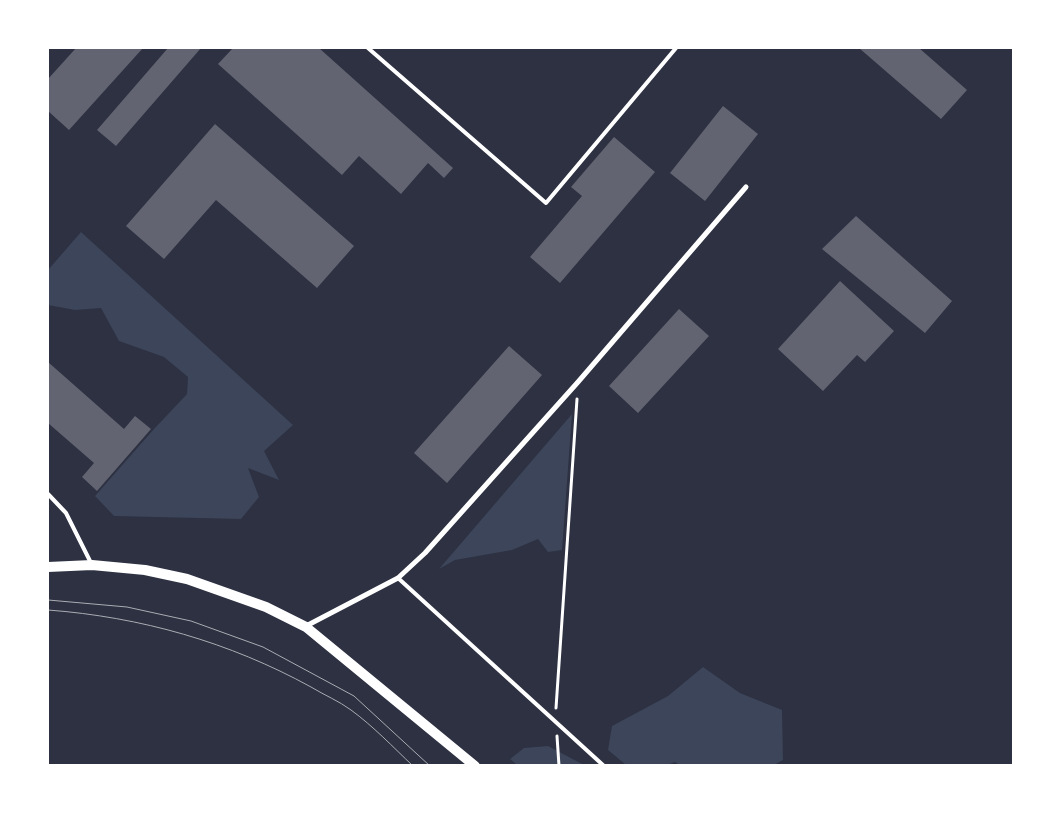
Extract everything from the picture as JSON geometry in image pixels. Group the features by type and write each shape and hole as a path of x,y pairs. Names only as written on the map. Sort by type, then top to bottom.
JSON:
{"main road":[{"path":"48,567 92,565 145,570 187,579 266,607 306,626 475,766"}],"street":[{"path":"306,626 398,578 425,552 578,382 746,187"}],"lane":[{"path":"368,48 546,203 676,48"},
{"path":"48,494 66,513 92,565"},
{"path":"398,578 556,720 604,766"}],"path":[{"path":"559,766 556,720 578,382"}],"shaded area":[{"path":"81,232 293,425 264,451 279,480 248,468 259,497 241,519 114,516 95,496 187,394 188,377 164,357 119,341 101,308 75,310 48,305 48,270"},
{"path":"572,414 562,550 548,552 538,539 512,550 455,560 439,569"},
{"path":"703,667 740,693 782,710 783,760 772,766 681,766 675,762 667,765 626,765 608,750 612,726 668,696"},
{"path":"548,746 584,765 517,765 510,759 524,748"}],"building":[{"path":"76,48 143,48 69,130 48,111 48,79"},
{"path":"168,48 201,48 116,146 97,130"},
{"path":"233,48 319,48 453,168 444,178 428,163 401,194 359,156 342,175 218,64"},
{"path":"859,48 919,48 967,90 941,119"},
{"path":"723,106 758,134 705,201 670,173"},
{"path":"215,124 354,246 317,288 216,200 164,259 126,226"},
{"path":"614,137 655,172 560,283 530,257 582,196 571,187"},
{"path":"856,216 952,301 925,333 822,249"},
{"path":"840,281 894,331 865,362 857,355 823,391 778,349"},
{"path":"679,309 709,336 638,413 609,386"},
{"path":"509,346 542,375 447,483 414,453"},
{"path":"48,362 124,429 135,416 151,429 97,491 82,477 94,463 48,423"}],"tram line":[{"path":"48,600 127,607 191,621 263,647 354,696 430,766"},
{"path":"48,610 83,613 150,626 184,634 248,657 280,671 346,707 375,730 413,766"}]}
